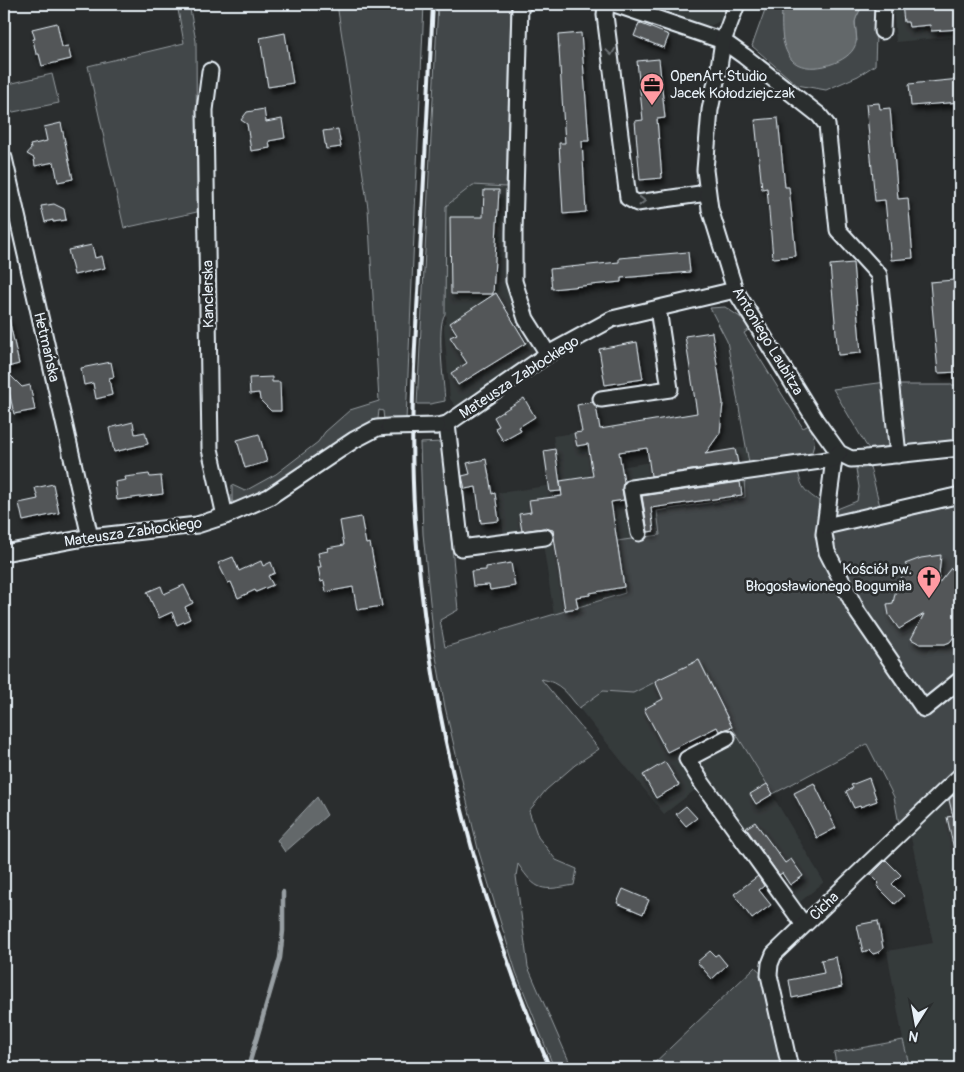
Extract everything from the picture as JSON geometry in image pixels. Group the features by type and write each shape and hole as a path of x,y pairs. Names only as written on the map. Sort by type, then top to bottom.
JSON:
{"street":[{"path":"524,4 520,6 514,281 526,319 548,354"},
{"path":"606,4 605,15 628,198 637,203 707,193"},
{"path":"614,4 723,41 819,115 827,125 838,230 879,275 898,455"},
{"name":"Antoniego Laubitza","path":"737,4 723,41 720,67 710,110 705,170 710,209 735,290 837,456"},
{"path":"882,30 883,4"},
{"name":"Kanclerska","path":"210,71 205,110 210,449 225,516"},
{"name":"Hetmańska","path":"4,158 8,199 90,537"},
{"name":"Mateusza Zabłockiego","path":"4,553 90,537 197,525 225,516 269,497 354,440 377,428 442,425 548,354 612,319 735,290"},
{"path":"601,399 670,389 658,309"},
{"name":"Mateusza Zabłockiego","path":"442,425 460,548 545,537"},
{"path":"639,533 631,488 837,456 851,459 960,448"},
{"path":"837,456 824,534 827,552 858,613 924,709 960,680"},
{"path":"826,526 959,500"},
{"path":"727,738 687,759 702,783 804,924"},
{"name":"Cicha","path":"790,1068 769,975 770,964 774,954 960,776"}],"shaded area":[{"path":"177,4 189,4 196,41 197,212 124,228 88,66 184,43"},
{"path":"337,4 424,4 406,420 384,420 383,411 379,410 378,419 371,421 267,492 236,503 232,501 232,485 245,491 276,474 318,442 325,432 350,410 379,401 368,208"},
{"path":"438,4 511,4 506,187 473,185 446,206 445,314 441,330 445,401 417,404"},
{"path":"639,4 729,4 725,15 720,21 712,25 703,25"},
{"path":"767,4 782,4 783,40 857,41 855,20 863,4 877,4 875,65 858,76 826,90 797,85 752,46"},
{"path":"782,4 863,4 855,22 857,38 854,48 842,59 824,66 806,67 798,64 788,54 783,40"},
{"path":"893,4 960,4 960,36 896,42"},
{"path":"52,74 59,103 8,113 4,85"},
{"path":"473,185 506,187 506,270 508,285 534,346 532,356 457,408 450,399 444,327 447,317 445,314 446,206"},
{"path":"725,307 740,317 750,329 744,333 803,428 809,425 814,446 811,454 804,458 749,463 727,341 710,308"},
{"path":"886,382 892,449 871,451 833,389"},
{"path":"894,385 960,385 960,444 904,451"},
{"path":"589,431 607,469 746,447 758,523 617,541 625,593 554,615 543,544 506,549 498,493 560,484 553,436"},
{"path":"442,442 458,610 440,620 445,647 625,593 617,541 660,535 657,511 745,497 744,477 798,470 800,481 804,488 819,501 815,537 960,504 960,768 899,824 894,797 867,744 773,794 732,727 699,660 633,693 603,691 579,708 567,693 558,686 541,679 599,749 575,765 546,790 529,811 538,837 556,860 577,869 574,885 547,888 535,885 518,864 516,876 528,967 572,1068 554,1068 516,972 478,849 445,707 435,651 423,534 420,443"},
{"path":"870,467 881,510 830,522 832,507 837,509 857,501 859,487 856,469"},
{"path":"699,660 732,727 824,882 788,912 699,787 664,814 579,708 603,691 633,693"},
{"path":"960,786 960,1068 910,1068 887,951 933,943 910,833"},
{"path":"317,797 327,815 285,852 277,840"},
{"path":"755,967 764,975 786,1068 649,1068"},
{"path":"903,1040 910,1068 837,1068 834,1053"}],"building":[{"path":"902,4 959,4 960,29 931,31 930,25 909,27 908,22 904,22"},
{"path":"57,23 62,47 68,46 71,59 42,66 39,54 36,54 32,29"},
{"path":"639,23 669,35 664,48 634,36"},
{"path":"285,33 293,83 268,87 260,38"},
{"path":"581,33 589,141 582,141 586,212 563,214 559,143 565,143 558,35"},
{"path":"659,59 665,118 657,119 662,178 640,180 635,121 643,120 637,61"},
{"path":"960,79 960,102 911,106 909,84"},
{"path":"879,103 880,109 890,108 898,199 908,198 913,258 891,260 885,200 875,201 866,104"},
{"path":"264,109 266,122 282,119 285,138 269,141 270,148 251,151 247,124 241,120 247,112"},
{"path":"778,118 785,187 789,187 796,256 773,258 767,188 762,189 755,120"},
{"path":"61,123 73,179 58,182 54,162 35,166 34,158 27,154 31,149 30,145 47,141 44,127"},
{"path":"338,129 341,147 326,149 323,131"},
{"path":"484,190 499,190 493,294 451,294 450,217 483,217"},
{"path":"54,204 64,209 66,220 45,222 41,206"},
{"path":"92,245 95,258 102,256 105,268 74,275 68,250"},
{"path":"688,252 690,272 621,278 621,282 552,289 550,269 619,262 619,258"},
{"path":"853,263 861,353 838,355 830,265"},
{"path":"954,280 960,372 938,373 930,282"},
{"path":"496,293 526,343 458,385 451,373 467,363 450,337 457,334 450,323"},
{"path":"4,319 9,319 19,364 4,368"},
{"path":"712,332 723,403 720,433 705,454 735,449 738,463 651,476 647,448 619,452 624,482 622,489 624,500 611,502 624,587 576,597 578,608 565,610 553,530 544,528 522,531 519,514 531,512 529,500 562,496 560,481 593,476 588,444 577,446 574,433 582,432 577,405 592,402 596,406 600,429 697,413 685,336"},
{"path":"637,342 643,379 605,385 599,349"},
{"path":"111,362 114,377 109,378 112,395 96,399 93,383 84,385 81,368"},
{"path":"4,369 22,387 30,385 35,410 14,414"},
{"path":"272,377 272,382 280,382 281,411 271,411 260,400 259,393 250,394 249,378"},
{"path":"524,398 535,417 519,427 521,431 503,441 495,428 499,426 494,417"},
{"path":"133,422 135,434 145,432 148,444 114,452 109,428"},
{"path":"259,434 267,462 245,468 237,440"},
{"path":"555,449 561,491 550,492 544,451"},
{"path":"486,459 492,494 495,493 499,521 481,523 476,487 465,489 462,476 470,474 467,463"},
{"path":"149,474 150,477 161,476 163,494 117,500 115,482 126,480 125,477"},
{"path":"740,482 742,495 651,508 654,531 648,532 642,496"},
{"path":"53,484 59,513 23,521 19,503 38,499 35,488"},
{"path":"361,517 366,544 370,543 382,606 357,610 353,587 326,592 324,581 321,582 318,567 321,567 318,553 328,551 327,548 344,545 340,521"},
{"name":"Kościół pw. Błogosławionego Bogumiła","path":"941,555 938,584 951,568 960,576 960,629 950,642 945,644 920,644 911,639 924,614 899,629 889,615 887,604 893,603 897,584 908,568 905,564 921,558"},
{"path":"233,557 239,571 261,561 263,566 271,562 275,573 268,576 273,585 256,592 255,590 238,598 231,582 228,583 218,563"},
{"path":"511,563 515,586 490,590 489,585 473,586 471,571 486,570 486,567"},
{"path":"184,585 193,603 185,607 190,619 177,625 172,612 159,618 147,592 161,586 164,594"},
{"path":"699,660 732,727 719,731 717,727 667,752 644,709 663,699 655,681"},
{"path":"665,762 679,785 656,798 643,775"},
{"path":"869,778 877,801 854,808 846,791 853,788 851,785"},
{"path":"814,783 836,828 817,838 794,793"},
{"path":"767,784 773,794 756,804 750,794"},
{"path":"960,794 960,854 955,854 947,817 953,816 949,800 952,796"},
{"path":"686,806 697,818 686,826 676,814"},
{"path":"755,822 785,863 791,859 803,876 790,885 782,873 779,875 746,828"},
{"path":"886,860 901,875 892,884 904,896 895,904 877,886 879,883 871,875"},
{"path":"758,876 764,886 759,890 771,905 752,919 734,894"},
{"path":"623,889 649,900 643,914 617,903"},
{"path":"878,921 883,948 880,952 873,954 869,950 863,952 857,925"},
{"path":"710,951 715,956 718,954 727,965 712,979 697,962"},
{"path":"836,957 842,987 792,998 789,980 824,973 821,960"}],"waterway":[{"path":"248,1068 280,958 283,931 283,892"}],"railway":[{"path":"433,4 413,398 413,490 421,591 431,661 459,800 499,936 523,1003 550,1068"}],"place":[{"name":"OpenArt Studio Jacek Kołodziejczak","path":"652,106"},
{"name":"Kościół pw. Błogosławionego Bogumiła","path":"929,599"}]}
